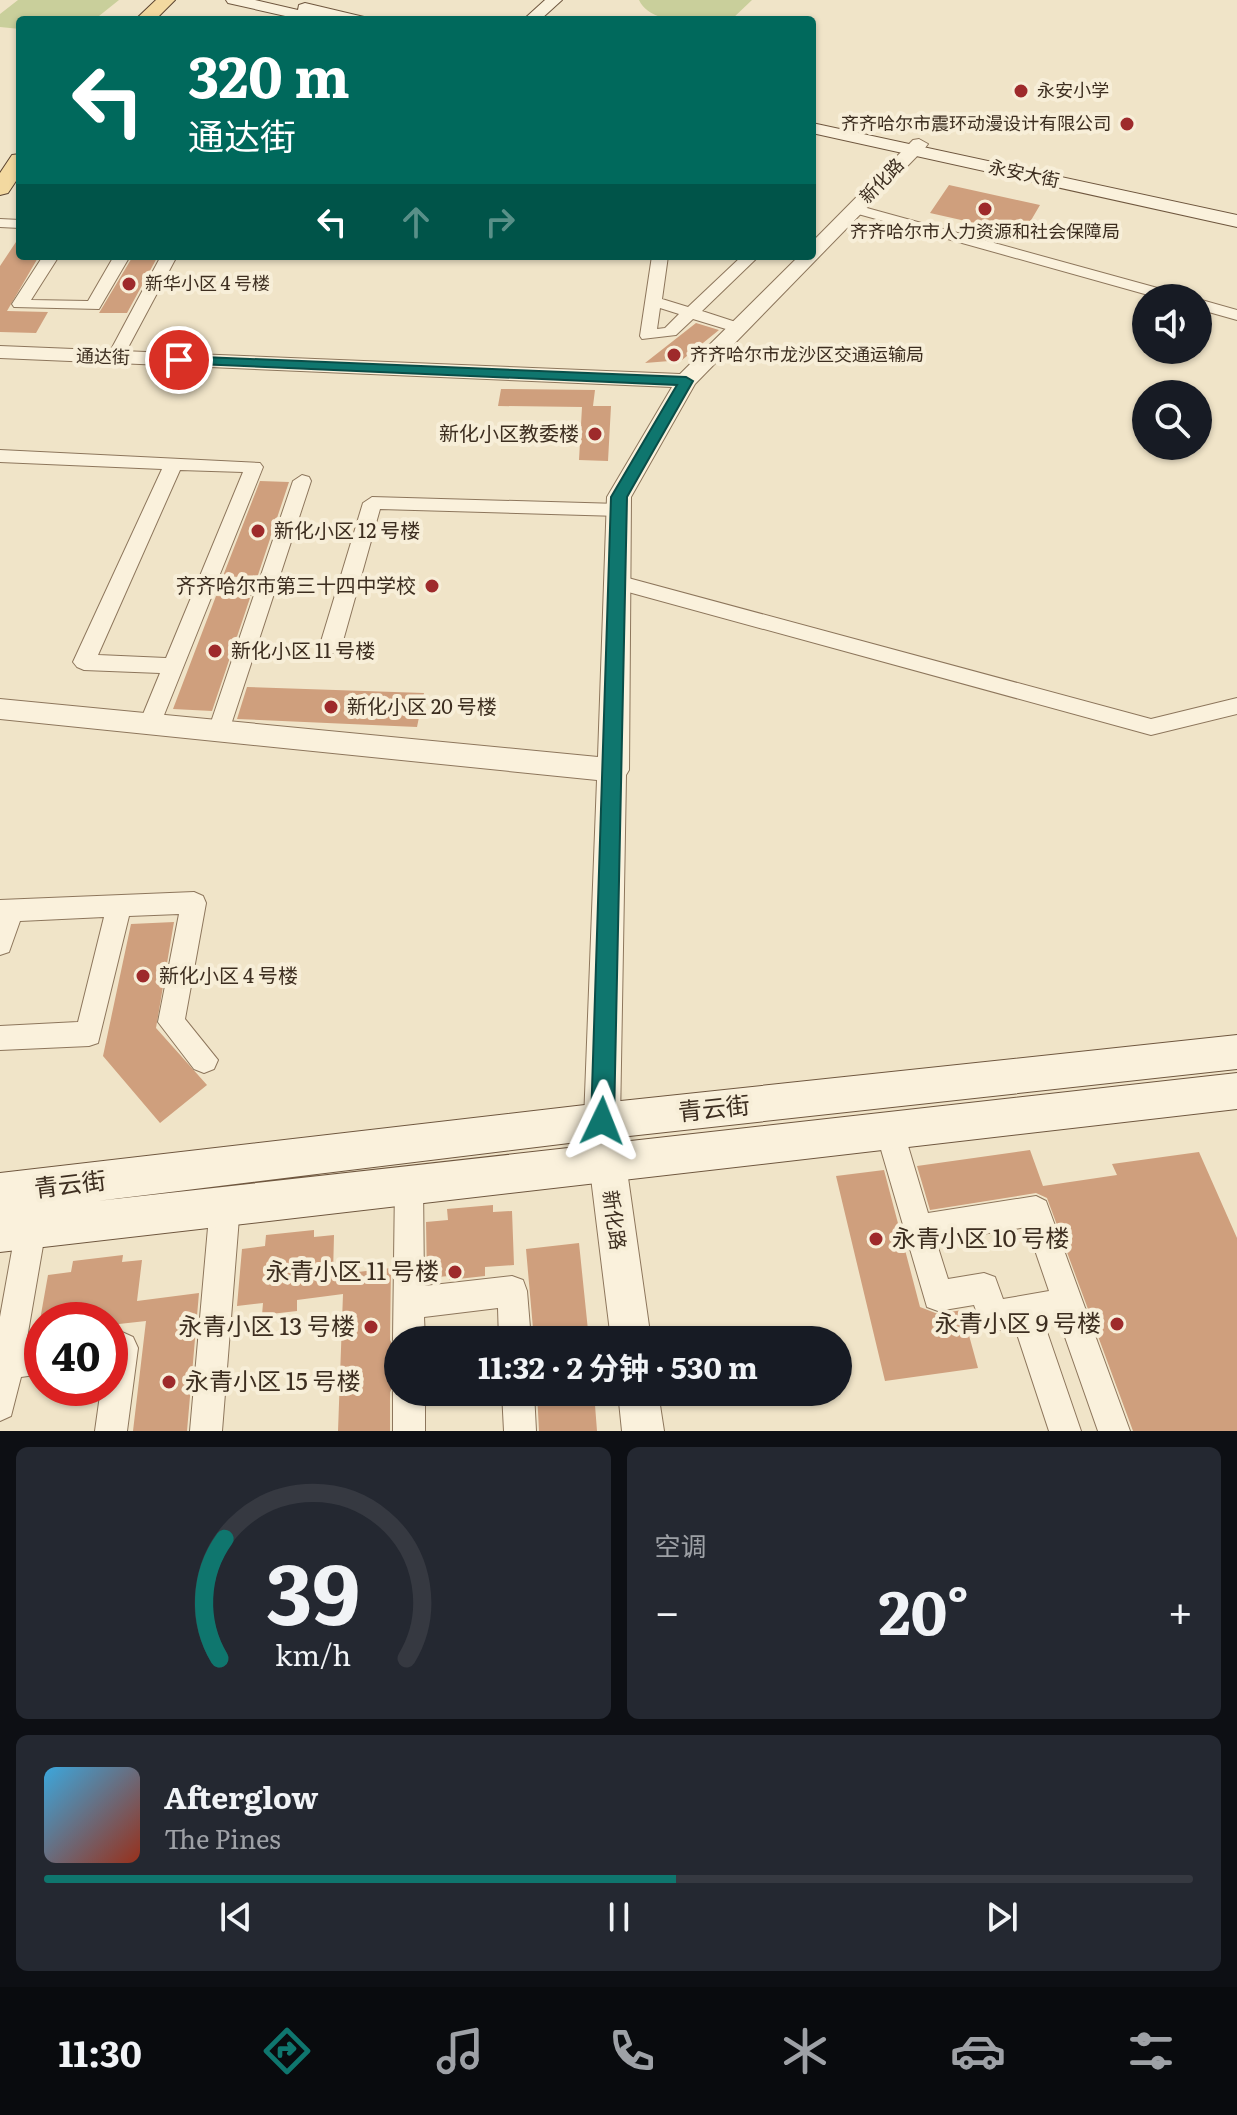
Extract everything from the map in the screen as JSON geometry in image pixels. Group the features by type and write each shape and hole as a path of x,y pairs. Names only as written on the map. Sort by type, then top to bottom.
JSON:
{"main road":[{"path":"130,16 148,0"},
{"path":"148,16 166,0"},
{"path":"234,0 306,16"},
{"path":"270,0 340,16"},
{"path":"536,16 554,0"},
{"path":"550,16 568,0"},
{"name":"永安大街","path":"816,121 1237,221"},
{"name":"永安大街","path":"816,129 1237,213"},
{"path":"0,188 11,153"},
{"name":"青云街","path":"0,1193 602,1121 1237,1052"},
{"name":"青云街","path":"15,1230 1237,1091"}],"street":[{"name":"新化路","path":"816,246 916,147"},
{"path":"856,209 1132,286"},
{"path":"48,260 20,304 93,306 120,260"},
{"path":"115,357 167,260"},
{"path":"659,260 648,336 670,332 747,260"},
{"name":"新化路","path":"629,1326 602,1121 614,770 619,497 686,381 803,260"},
{"path":"653,301 739,328"},
{"path":"1212,308 1237,315"},
{"name":"通达街","path":"0,352 686,381"},
{"path":"0,456 254,467 150,724"},
{"path":"174,463 84,662 174,666"},
{"path":"219,731 302,481"},
{"path":"330,648 372,503 619,510"},
{"path":"617,582 1151,727 1237,706"},
{"path":"206,586 267,588"},
{"path":"0,709 614,770"},
{"path":"0,944 5,911 194,903 171,1022 204,1060"},
{"path":"0,1038 89,1034 119,906"},
{"path":"889,1129 938,1296 984,1288 993,1316 1069,1303"},
{"path":"409,1184 409,1326"},
{"path":"206,1431 225,1205"},
{"path":"918,1229 1036,1211 1114,1431"},
{"path":"0,1405 7,1363 15,1230"},
{"path":"409,1303 512,1291 514,1326"},
{"path":"1025,1311 1065,1431"},
{"path":"7,1363 24,1361"},
{"path":"111,1431 114,1406"},
{"path":"409,1406 409,1431"},
{"path":"519,1406 520,1431"},
{"path":"640,1406 643,1431"}],"green space":[{"path":"18,0 119,0 99,16 16,16 16,29 0,27 0,14"},
{"path":"639,0 752,0 735,16 658,16"}],"building":[{"name":"齐齐哈尔市人力资源和社会保障局","path":"949,185 1040,205 1023,234 930,213"},
{"path":"16,242 16,260 37,260 7,311 48,312 36,333 0,332 0,266"},
{"name":"新华小区 4 号楼","path":"131,260 156,260 127,313 99,313"},
{"path":"696,323 719,330 682,360 645,363"},
{"name":"新化小区教委楼","path":"501,389 595,390 593,406 611,406 608,461 579,460 582,407 498,406"},
{"name":"新化小区 12 号楼","path":"260,481 289,482 257,578 223,576"},
{"name":"新化小区 11 号楼","path":"216,596 250,598 212,711 173,709"},
{"name":"新化小区 20 号楼","path":"247,687 424,693 417,727 237,719"},
{"name":"新化小区 4 号楼","path":"174,922 156,1028 207,1085 160,1123 103,1056 131,924"},
{"path":"1030,1150 1043,1186 1117,1175 1112,1164 1199,1152 1237,1238 1237,1431 1133,1431 1047,1198 1036,1193 930,1210 917,1166"},
{"name":"永青小区 10 号楼","path":"884,1170 920,1307 938,1314 962,1310 978,1368 885,1381 836,1176"},
{"path":"493,1205 493,1212 512,1211 514,1265 485,1267 485,1276 449,1280 449,1276 427,1278 426,1222 448,1220 447,1209"},
{"name":"永青小区 13 号楼","path":"314,1230 314,1237 334,1235 333,1275 391,1268 390,1326 384,1326 384,1406 390,1406 390,1431 338,1431 343,1294 297,1300 297,1311 262,1315 263,1303 237,1306 242,1249 265,1246 266,1235"},
{"path":"579,1243 588,1326 533,1326 526,1249"},
{"name":"永青小区 15 号楼","path":"123,1255 122,1262 142,1260 137,1301 199,1293 187,1431 133,1431 146,1321 128,1323 128,1302 43,1302 48,1275 71,1272 73,1261"},
{"path":"538,1406 595,1406 597,1431 539,1431"}],"place":[{"name":"永安小学","path":"1021,91"},
{"name":"齐齐哈尔市震环动漫设计有限公司","path":"1127,124"},
{"name":"齐齐哈尔市人力资源和社会保障局","path":"985,209"},
{"name":"新华小区 4 号楼","path":"129,284"},
{"name":"齐齐哈尔市龙沙区交通运输局","path":"674,355"},
{"name":"新化小区教委楼","path":"595,434"},
{"name":"新化小区 12 号楼","path":"258,531"},
{"name":"齐齐哈尔市第三十四中学校","path":"432,586"},
{"name":"新化小区 11 号楼","path":"215,651"},
{"name":"新化小区 20 号楼","path":"331,707"},
{"name":"新化小区 4 号楼","path":"143,976"},
{"name":"永青小区 10 号楼","path":"876,1239"},
{"name":"永青小区 11 号楼","path":"455,1272"},
{"name":"永青小区 9 号楼","path":"1117,1324"},
{"name":"永青小区 13 号楼","path":"371,1327"},
{"name":"永青小区 15 号楼","path":"169,1382"}],"route":[{"path":"179,360 686,381 619,497 614,770 602,1121"}]}
